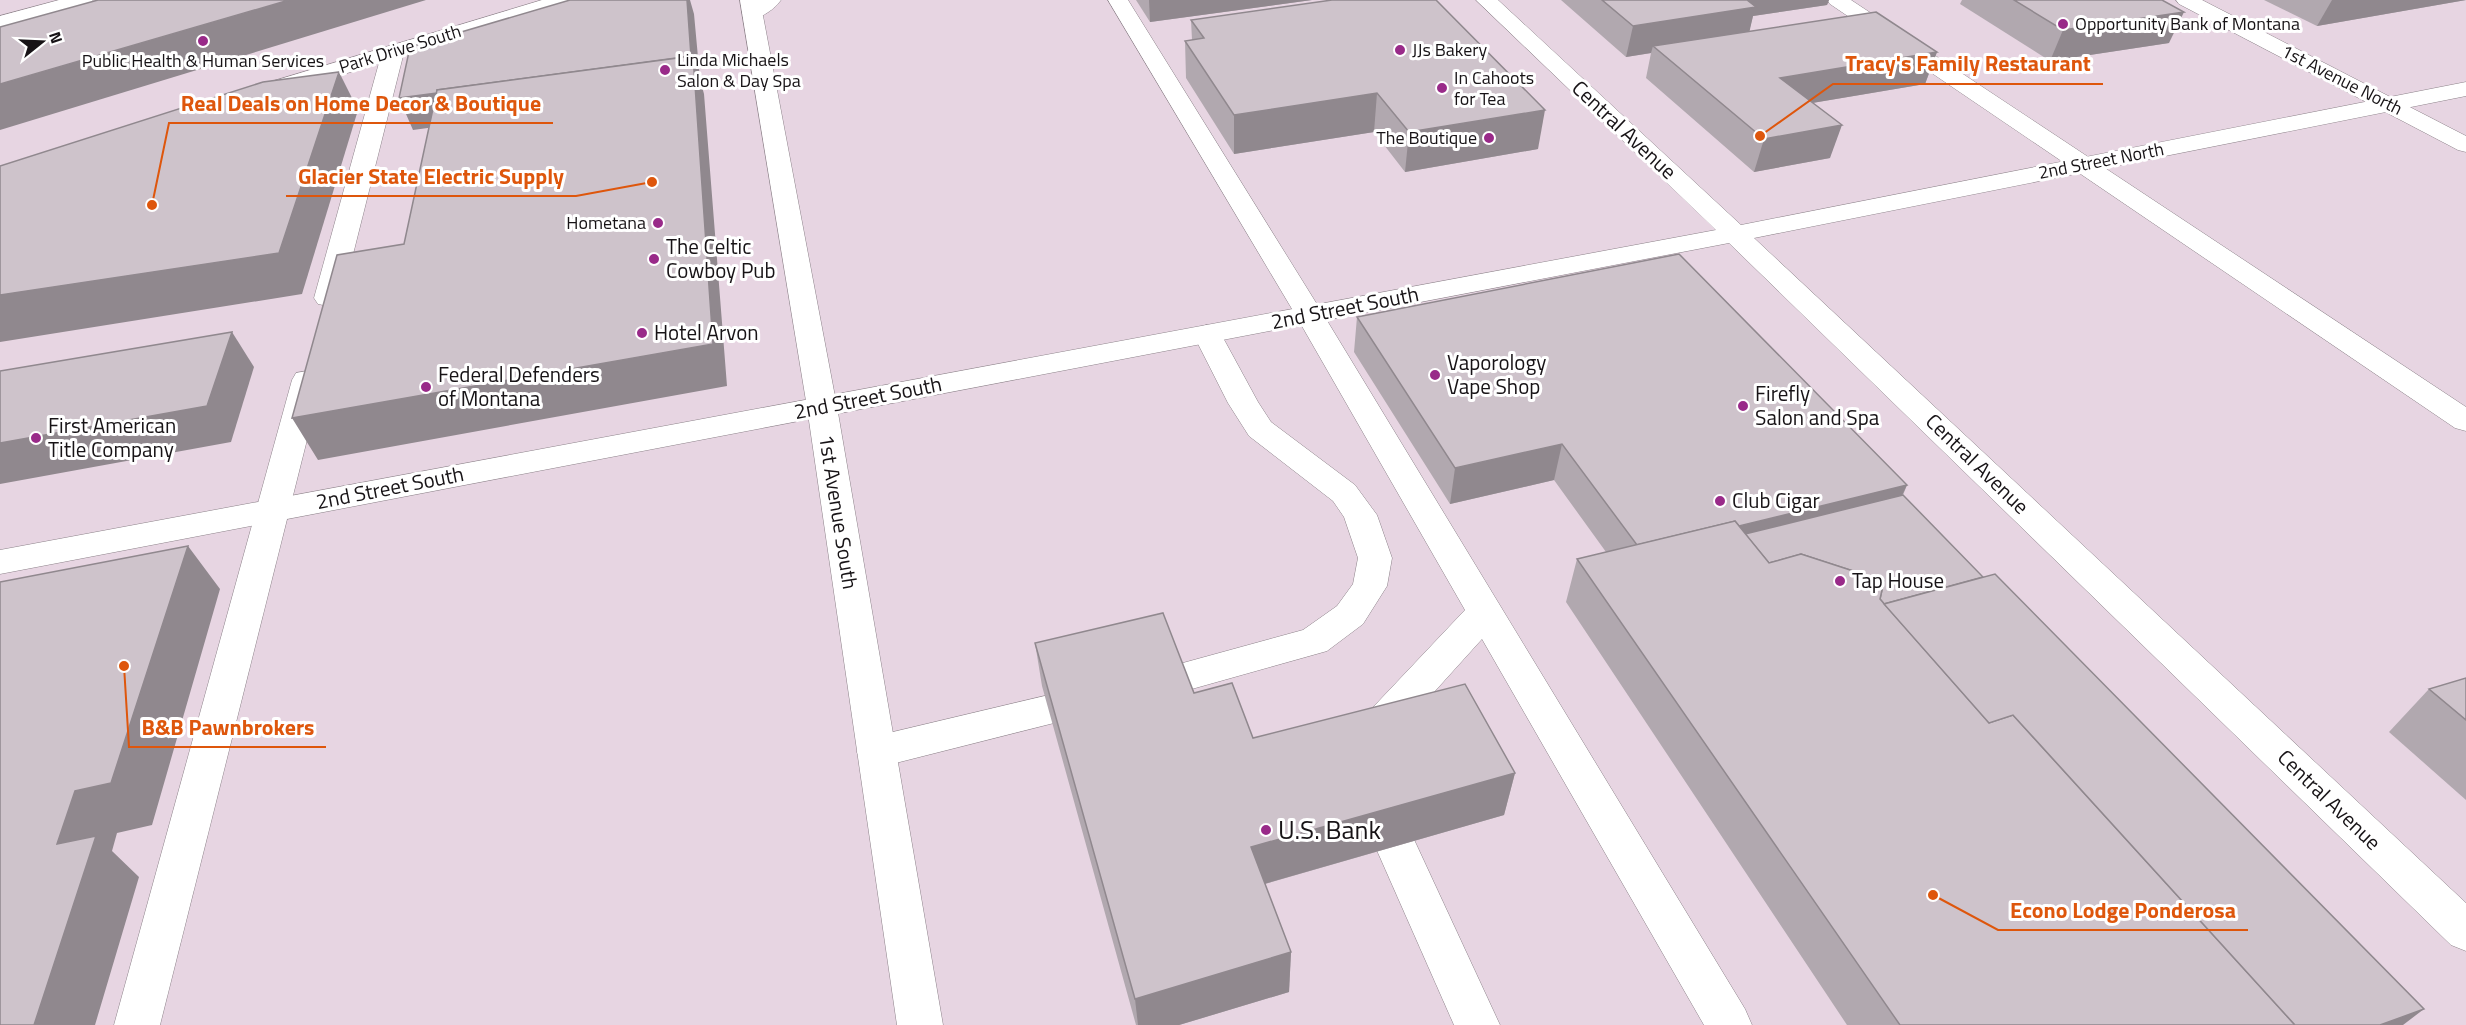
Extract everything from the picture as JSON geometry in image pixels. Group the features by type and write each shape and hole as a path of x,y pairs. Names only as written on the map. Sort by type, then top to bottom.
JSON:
{"street":[{"path":"0,22 83,0"},
{"name":"Park Drive South","path":"258,93 563,0"},
{"path":"1118,0 1309,315 1729,1025"},
{"name":"Central Avenue","path":"1485,0 1736,234 2466,931"},
{"path":"1837,0 2080,165 2466,421"},
{"name":"1st Avenue North","path":"2186,0 2466,145"},
{"name":"1st Avenue South","path":"758,4 920,1025"},
{"path":"137,1025 393,52"},
{"name":"2nd Street North","path":"1736,234 2466,89"},
{"name":"2nd Street South","path":"0,562 1736,234"},
{"path":"1174,679 1314,641 1350,615 1370,586 1375,558 1360,515 1344,494 1260,429 1243,403 1207,334"},
{"path":"1353,754 1485,612"},
{"path":"876,752 1048,710"},
{"path":"1395,846 1477,1025"}],"shaded area":[{"path":"0,0 2466,0 2466,1025 0,1025"}],"building":[{"path":"98,0 289,0 0,84 0,27"},
{"path":"570,0 687,0 691,56 437,90 437,93 399,98 410,47"},
{"path":"1332,0 1436,0 1545,110 1409,132 1377,93 1234,115 1185,41 1204,38 1191,20"},
{"path":"1602,0 1747,0 1756,7 1633,26"},
{"path":"2014,0 2162,0 2184,12 2063,30"},
{"path":"1876,12 1937,52 1780,78 1842,125 1764,139 1653,46"},
{"path":"693,56 713,344 292,418 337,255 404,244 437,90"},
{"path":"339,72 279,253 0,295 0,166 263,82"},
{"path":"1679,254 1907,485 1739,526 1735,521 1637,545 1562,444 1455,468 1357,317"},
{"path":"232,332 207,406 0,443 0,371"},
{"path":"1903,495 1983,577 1884,604 1880,599 1884,581 1801,554 1769,563 1745,534"},
{"path":"1735,521 1769,563 1801,554 1884,581 1880,599 1989,723 2013,715 2295,1025 1900,1025 1577,559"},
{"path":"188,546 111,783 75,791 57,844 96,836 34,1025 0,1025 0,582"},
{"path":"1995,574 2424,1009 2380,1025 2295,1025 2013,715 1989,723 1884,604"},
{"name":"U.S. Bank","path":"1163,613 1194,693 1232,683 1253,738 1465,684 1515,773 1251,847 1291,952 1135,999 1035,643"},
{"path":"2466,678 2466,720 2429,689"}],"place":[{"name":"Opportunity Bank of Montana","path":"2063,24"},
{"name":"Public Health & Human Services","path":"203,41"},
{"name":"JJs Bakery","path":"1400,50"},
{"name":"Linda Michaels Salon & Day Spa","path":"665,70"},
{"name":"In Cahoots for Tea","path":"1442,88"},
{"name":"Tracy's Family Restaurant","path":"1760,136"},
{"name":"The Boutique","path":"1489,138"},
{"name":"Glacier State Electric Supply","path":"652,182"},
{"name":"Real Deals on Home Decor & Boutique","path":"152,205"},
{"name":"Hometana","path":"658,223"},
{"name":"The Celtic Cowboy Pub","path":"654,259"},
{"name":"Hotel Arvon","path":"642,333"},
{"name":"Vaporology Vape Shop","path":"1435,375"},
{"name":"Federal Defenders of Montana","path":"426,387"},
{"name":"Firefly Salon and Spa","path":"1743,406"},
{"name":"First American Title Company","path":"36,438"},
{"name":"Club Cigar","path":"1720,501"},
{"name":"Tap House","path":"1840,581"},
{"name":"B&B Pawnbrokers","path":"124,666"},
{"name":"U.S. Bank","path":"1266,830"},
{"name":"Econo Lodge Ponderosa","path":"1933,895"}]}
